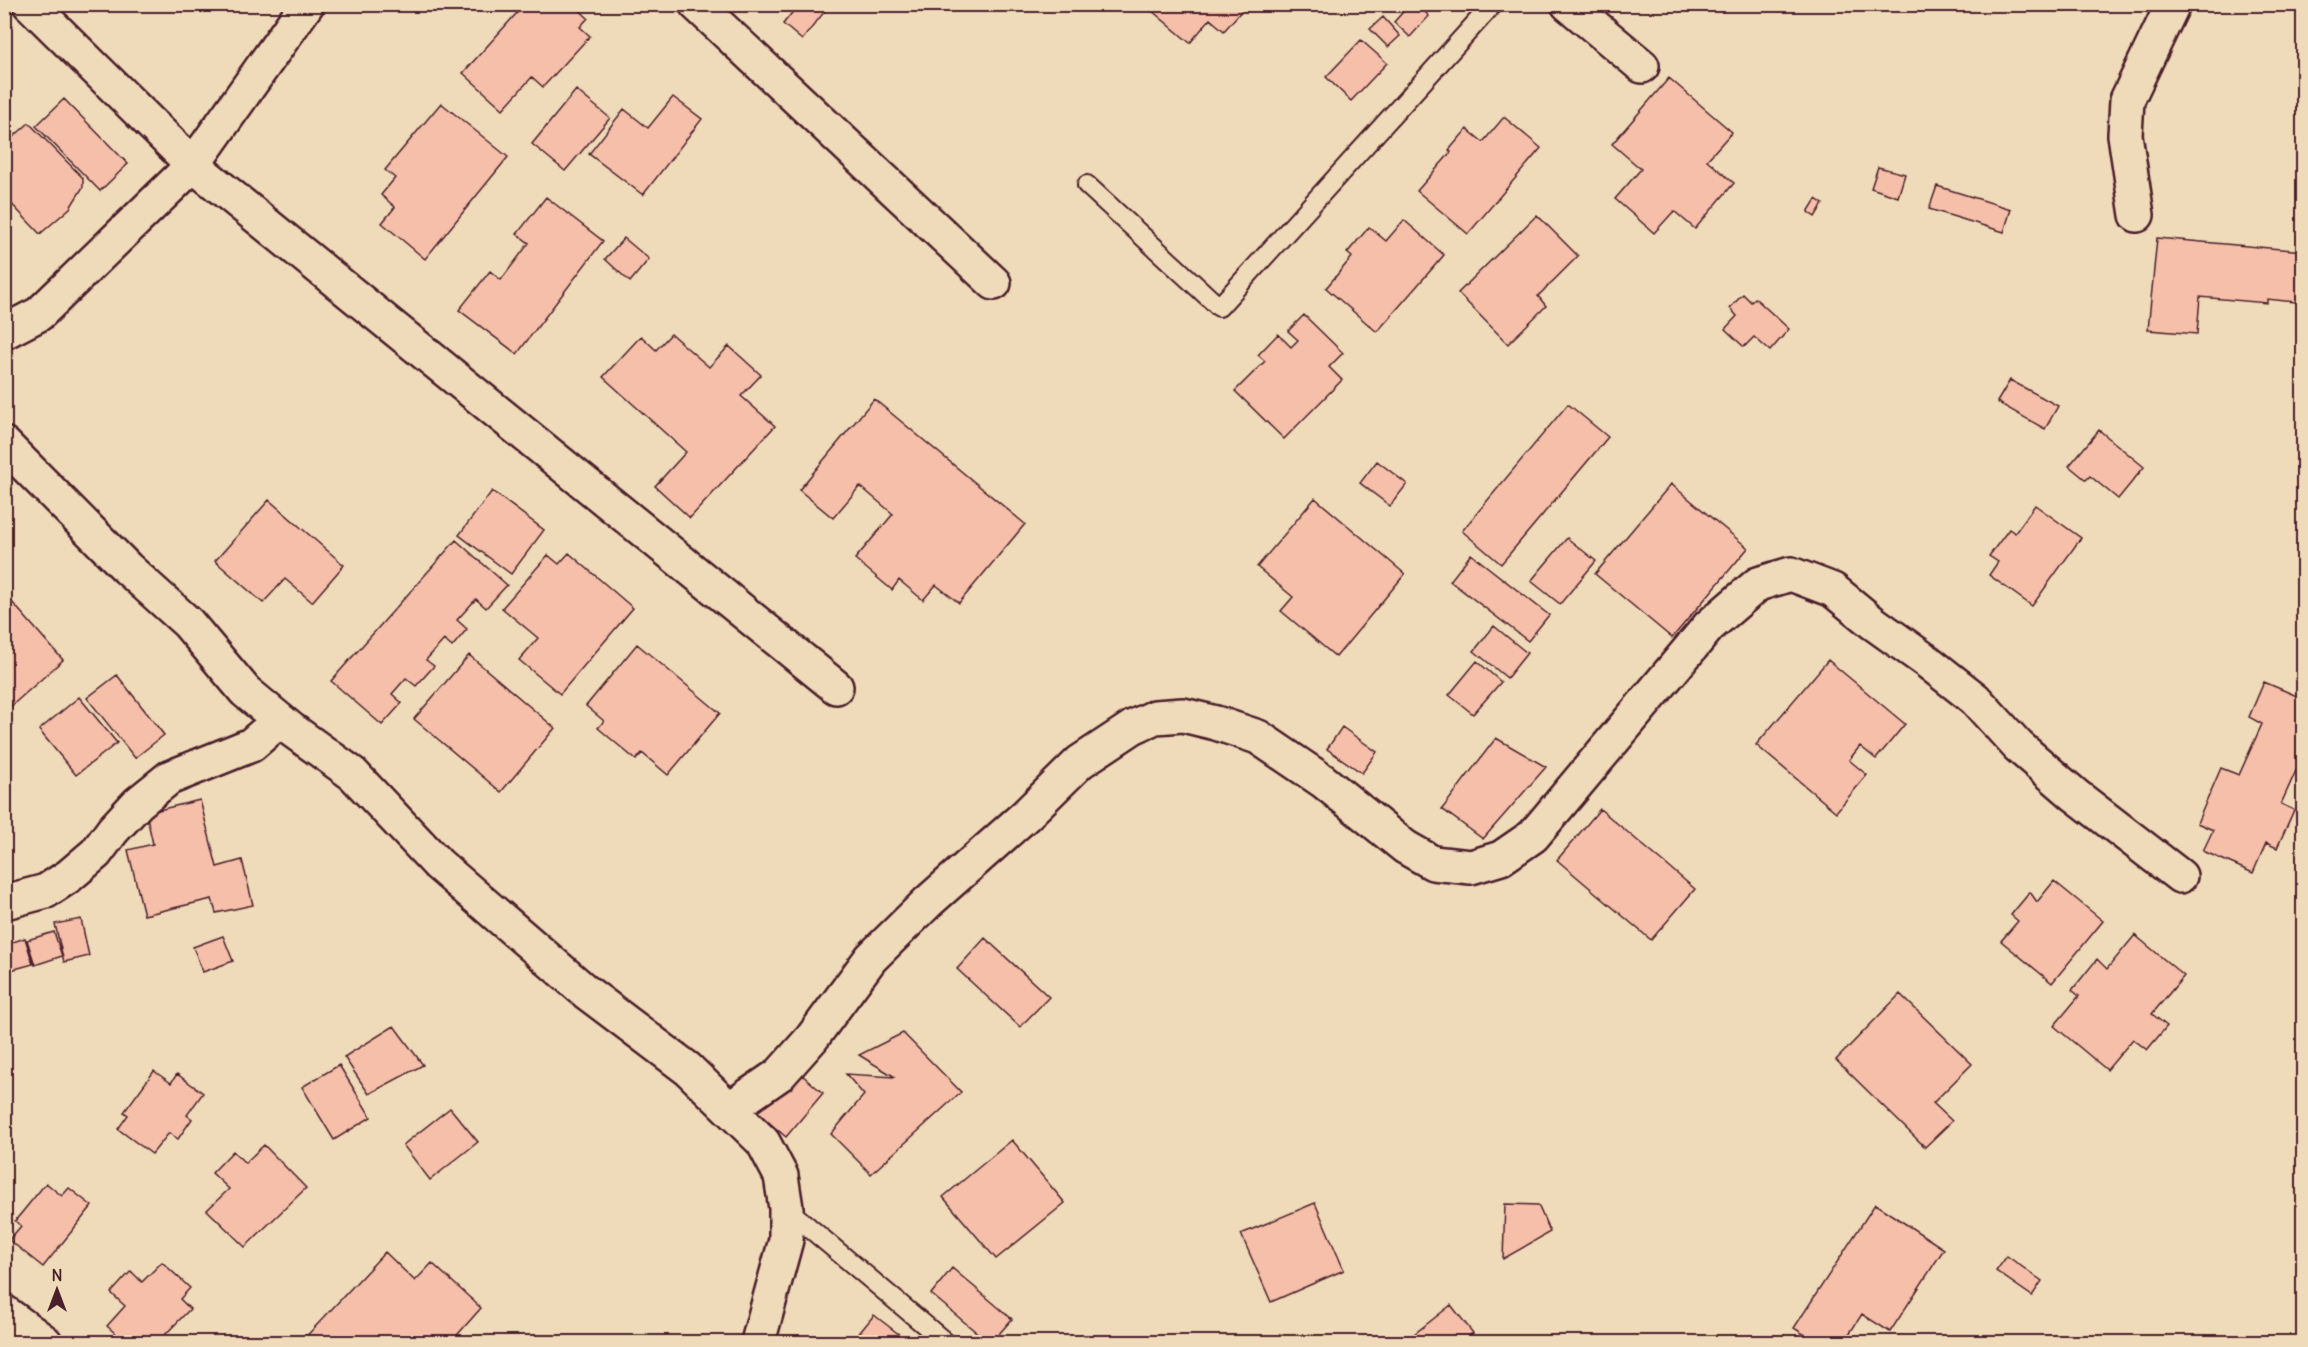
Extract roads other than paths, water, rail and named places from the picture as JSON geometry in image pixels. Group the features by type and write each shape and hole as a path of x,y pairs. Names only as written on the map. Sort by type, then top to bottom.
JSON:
{"street":[{"path":"30,4 193,165 836,687"},
{"path":"4,332 39,314 193,165 308,4"},
{"path":"696,4 994,283"},
{"path":"1568,4 1642,66"},
{"path":"2137,215 2125,135 2127,100 2173,4"},
{"path":"4,444 127,568 188,623 245,691 353,774 438,864 586,992 688,1069 763,1142 781,1176 786,1208 786,1240 758,1342"},
{"path":"729,1108 780,1074 812,1038 871,958 928,902 1025,816 1080,762 1132,727 1155,717 1183,715 1258,737 1323,782 1405,847 1433,863 1471,867 1501,858 1533,836 1709,626 1758,584 1791,574 1833,590 1872,622 1928,662 1975,699 2018,746 2075,795 2180,876"},
{"path":"5,902 46,891 96,853 138,803 169,778 251,745 280,720"},
{"path":"4,1312 45,1342"}],"lane":[{"path":"1087,185 1219,307 1493,4"},
{"path":"786,1208 945,1342"}]}
